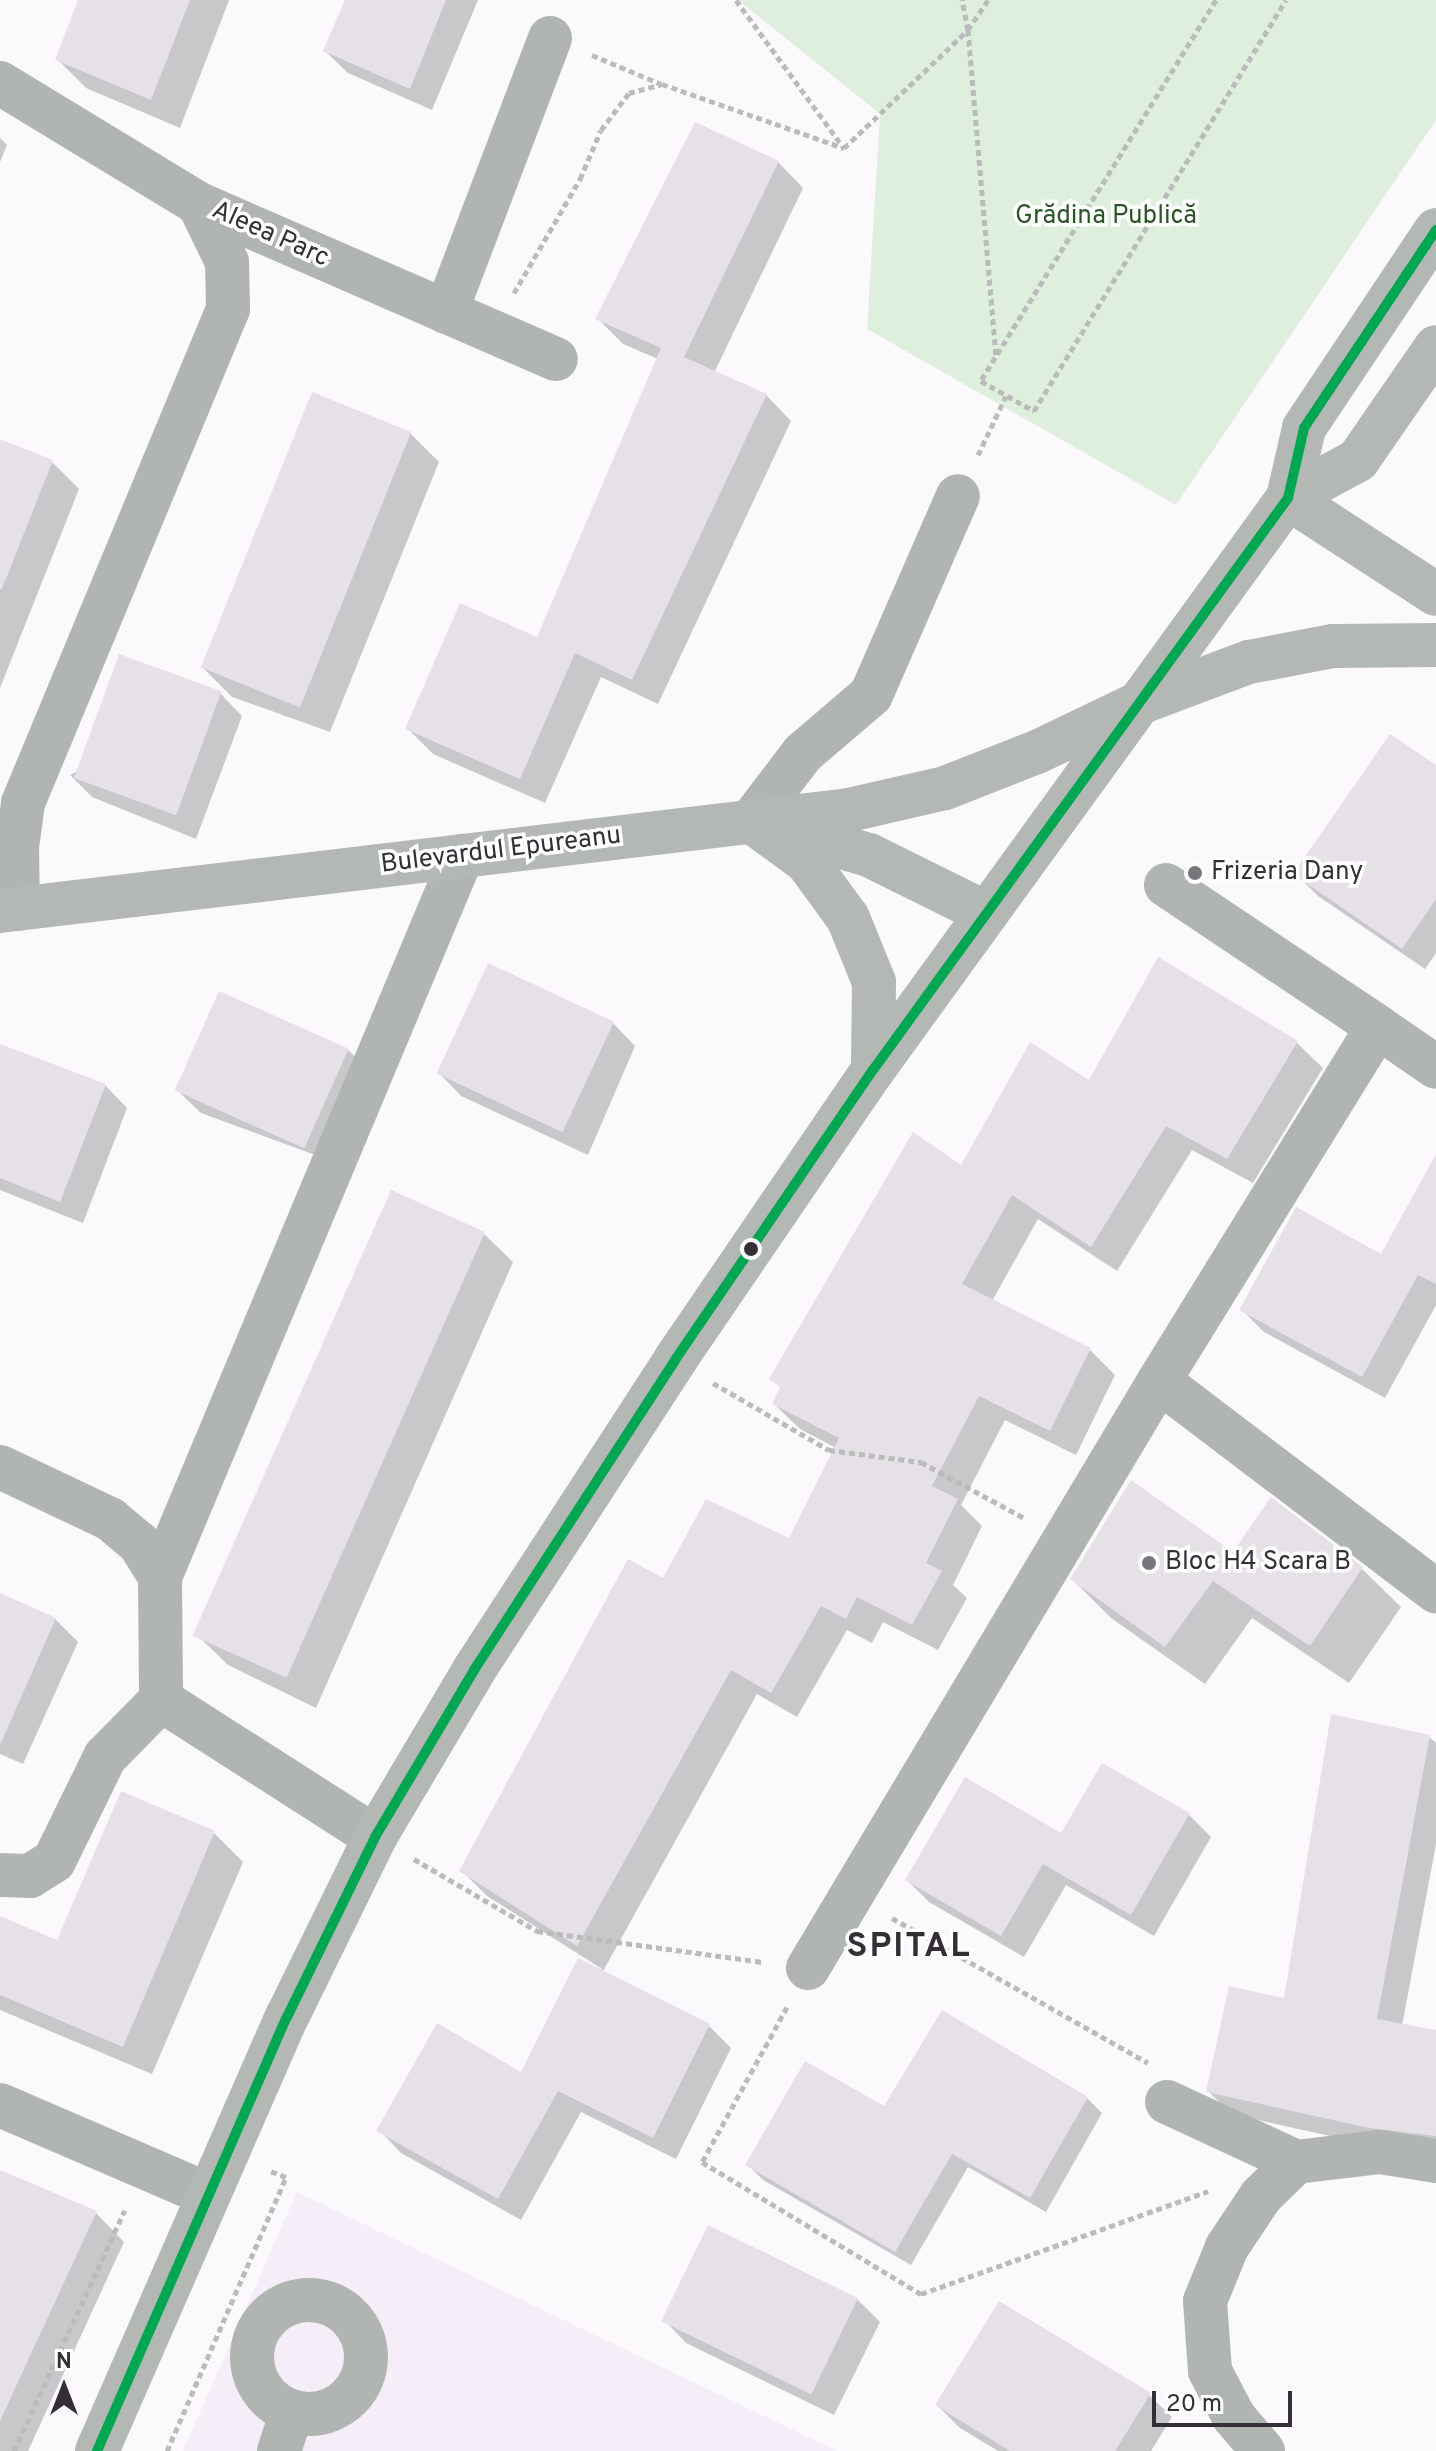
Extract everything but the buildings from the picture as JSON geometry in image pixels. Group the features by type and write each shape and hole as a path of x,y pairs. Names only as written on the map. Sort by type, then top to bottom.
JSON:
{"main road":[{"path":"97,2451 207,2194 375,1837 474,1670 675,1360 873,1070 1288,498 1304,428 1436,230"},
{"path":"1288,498 1358,460 1436,347"},
{"path":"1288,498 1436,594"},
{"path":"751,821 849,810 945,788 1037,752 1137,704 1263,659 1333,646 1436,645"},
{"name":"Bulevardul Epureanu","path":"9,910 751,821 869,855 986,913"},
{"path":"751,821 807,862 848,918 874,982 873,1070"}],"street":[{"path":"446,312 550,38"},
{"name":"Aleea Parc","path":"0,83 199,204 556,359"},
{"path":"9,910 23,803 228,309 227,262 199,204"},
{"path":"751,821 803,753 871,695 958,496"},
{"path":"0,1875 30,1876 54,1861 105,1757 161,1700 160,1577 462,856"},
{"path":"1166,885 1436,1067"},
{"path":"808,1968 1159,1381 1378,1027"},
{"path":"1159,1381 1436,1591"},
{"path":"0,1467 110,1519 139,1543 160,1577"},
{"path":"161,1700 375,1837"},
{"path":"1167,2102 1296,2162 1380,2152 1436,2161"},
{"path":"0,2105 207,2194"},
{"path":"1263,2451 1234,2417 1210,2371 1205,2301 1236,2234 1261,2196 1296,2162"}],"path":[{"path":"736,0 844,148"},
{"path":"962,0 968,30 996,356"},
{"path":"844,148 968,30 988,0"},
{"path":"1215,1 981,381 1034,411 1286,0"},
{"path":"550,38 662,84 844,148"},
{"path":"490,332 580,179 601,130 629,93 662,84"},
{"path":"958,496 1006,395"},
{"path":"675,1360 829,1450 921,1462 1066,1541"},
{"path":"375,1837 537,1931 808,1968 702,2162 921,2294 1221,2187"},
{"path":"852,1895 1165,2073 1167,2102"},
{"path":"167,2451 286,2177 227,2152"},
{"path":"14,2451 145,2167"}],"shaded area":[{"path":"297,2192 837,2451 183,2451"}],"green space":[{"name":"Grădina Publică","path":"738,0 1436,0 1436,120 1176,505 867,329 880,114"}],"transit line":[{"path":"97,2451 287,2017 375,1837 474,1670 675,1360 873,1070 1288,498 1304,428 1436,230"}],"place":[{"name":"Frizeria Dany","path":"1195,873"},
{"name":"Bloc H4 Scara B","path":"1149,1563"}],"district":[{"name":"SPITAL","path":"909,1948"}]}
